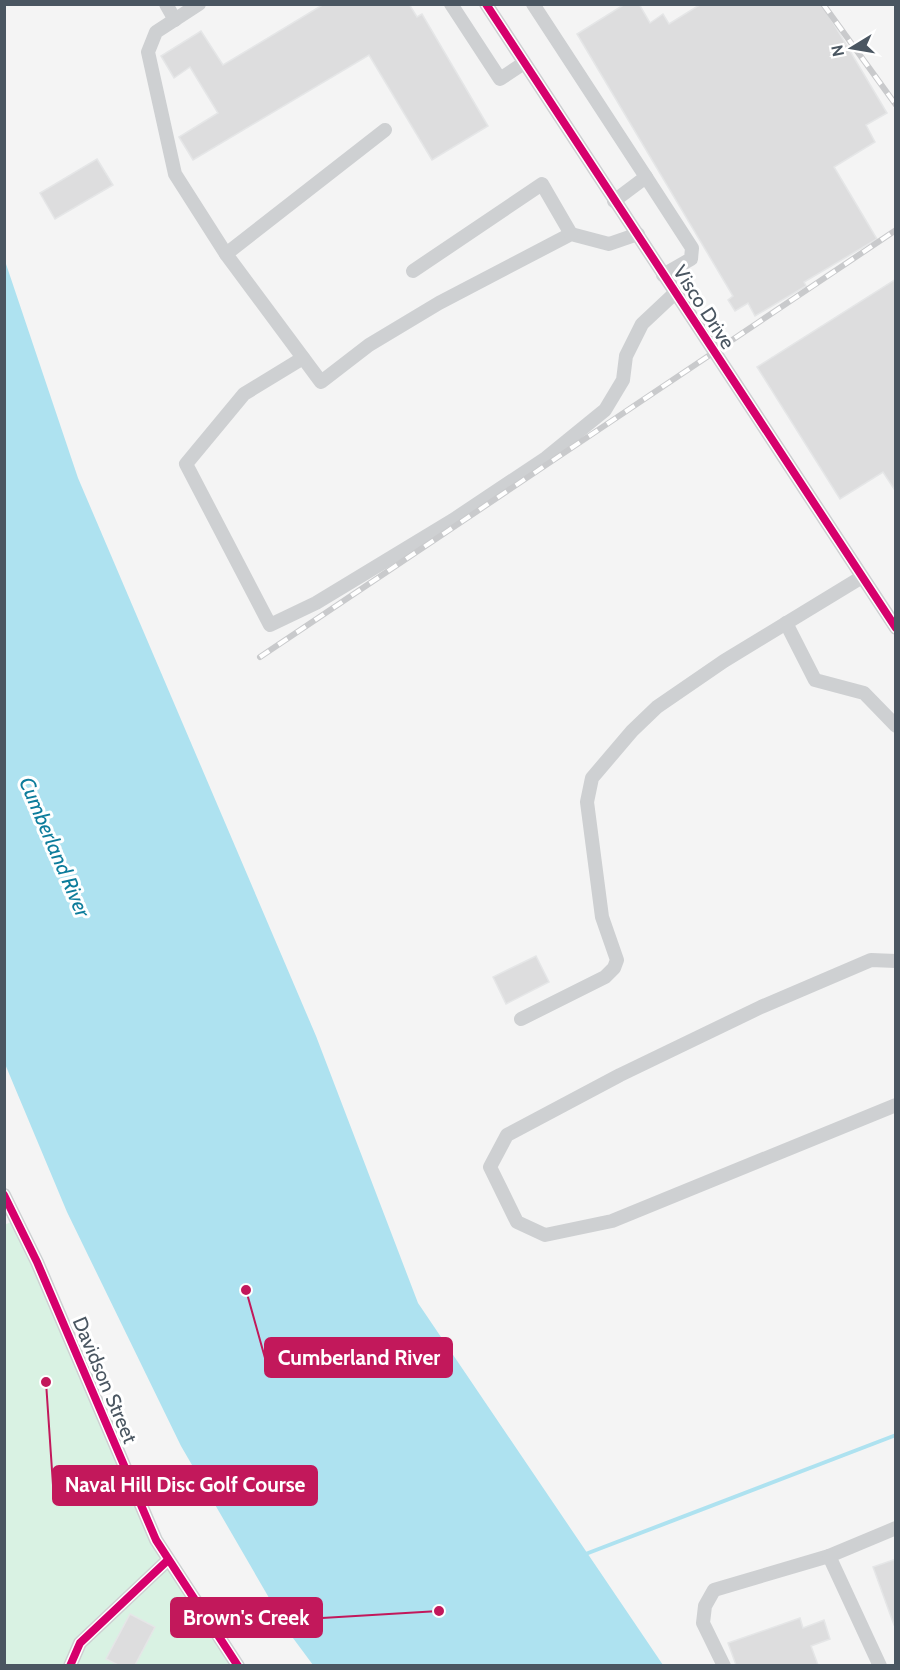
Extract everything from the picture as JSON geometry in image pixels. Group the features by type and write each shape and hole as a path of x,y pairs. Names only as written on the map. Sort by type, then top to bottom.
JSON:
{"street":[{"path":"166,4 175,20"},
{"path":"198,4 156,32 148,52 175,174 226,254 321,382 369,345 439,303 571,234 609,244 638,234"},
{"path":"451,4 500,79 524,63"},
{"name":"Visco Drive","path":"486,4 896,628"},
{"path":"533,4 692,248 691,259 663,275"},
{"path":"226,254 386,130"},
{"path":"614,201 646,177"},
{"path":"412,271 542,184 571,234"},
{"path":"303,358 244,394 186,464 270,625 316,603 453,520 546,458 597,417 605,410 623,380 627,356 642,324 675,293"},
{"path":"521,1019 605,977 614,968 617,960 602,917 587,802 592,778 632,731 657,707 724,661 862,577"},
{"path":"786,623 815,680 864,693 896,726"},
{"path":"896,961 871,960 761,1007 620,1075 507,1135 490,1167 517,1222 545,1235 612,1221 896,1106"},
{"name":"Davidson Street","path":"4,1195 37,1262 156,1540 238,1665"},
{"path":"723,1665 703,1623 705,1606 714,1590 829,1556 896,1528"},
{"path":"829,1556 880,1665"},
{"path":"70,1665 80,1643 168,1560"}],"green space":[{"path":"16,1220 156,1540 238,1665 5,1666 4,1225"}],"water":[{"path":"4,258 78,478 316,1036 418,1303 663,1665 313,1665 290,1634 181,1446 67,1212 5,1064"}],"building":[{"path":"324,4 409,4 417,17 422,14 488,126 432,160 369,55 193,160 179,137 218,113 190,67 174,78 161,56 201,31 223,65"},
{"path":"625,4 639,4 650,23 663,14 669,24 701,4 822,4 887,113 866,125 875,142 834,167 877,239 804,282 806,286 755,316 748,303 735,311 728,300 733,296 577,34"},
{"path":"97,159 113,185 55,219 40,193"},
{"path":"896,279 896,492 883,472 840,499 757,367"},
{"path":"536,956 549,982 506,1004 493,977"},
{"path":"896,1559 896,1625 894,1625 873,1567"},
{"path":"130,1614 155,1627 135,1665 118,1665 106,1659"},
{"path":"800,1618 803,1628 824,1620 830,1639 811,1646 818,1665 736,1665 728,1643"}],"waterway":[{"path":"583,1555 896,1435"}],"railway":[{"path":"823,4 896,105"},
{"path":"260,657 896,230"}],"cycle path":[{"path":"486,4 896,628"},
{"path":"4,1195 37,1262 156,1540 238,1666"},
{"path":"70,1666 80,1643 168,1560"}],"place":[{"name":"Cumberland River","path":"246,1290"},
{"name":"Naval Hill Disc Golf Course","path":"46,1382"},
{"name":"Brown's Creek","path":"439,1611"}]}
